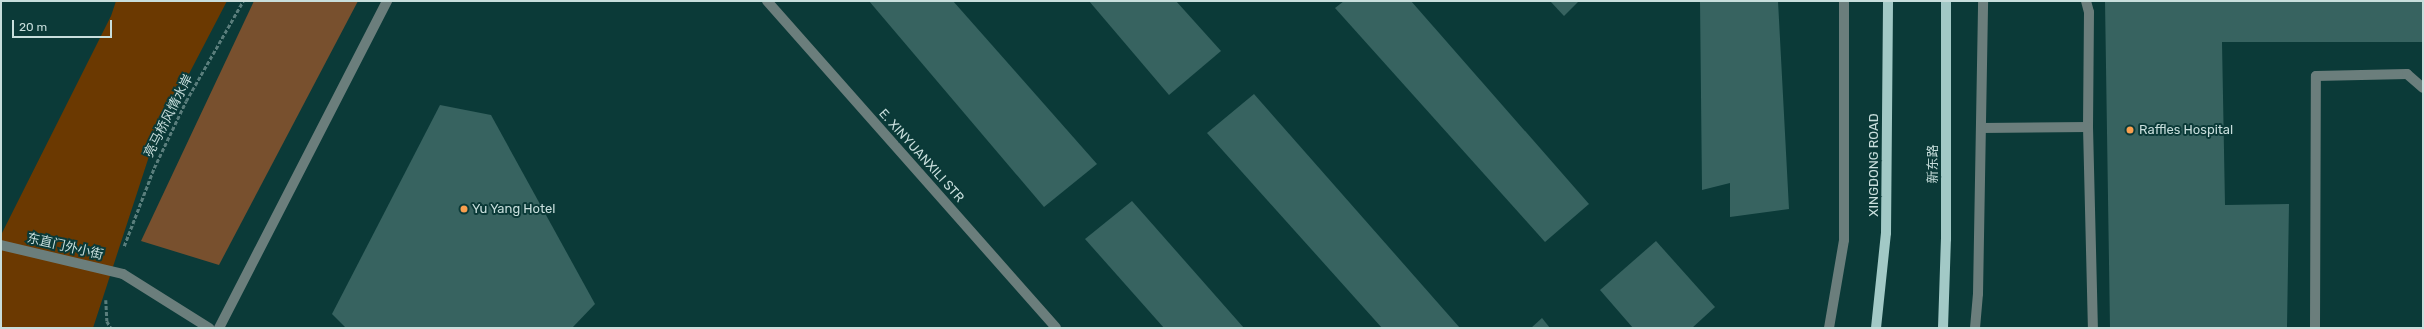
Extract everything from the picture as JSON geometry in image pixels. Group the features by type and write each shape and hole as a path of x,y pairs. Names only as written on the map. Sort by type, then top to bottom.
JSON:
{"main road":[{"name":"XINGDONG ROAD","path":"1876,328 1886,233 1888,1"},
{"name":"新东路","path":"1943,328 1946,231 1946,1"}],"street":[{"path":"219,328 387,1"},
{"name":"E. XINYUANXILI STR","path":"767,1 1056,328"},
{"path":"1830,328 1844,240 1844,1"},
{"path":"1975,328 1978,294 1983,1"},
{"path":"2086,1 2089,12 2088,127 2093,328"},
{"path":"2315,328 2316,76 2407,74 2423,88"},
{"path":"1981,128 2088,127"},
{"name":"东直门外小街","path":"1,245 123,274 209,328"}],"path":[{"name":"亮马桥风情水岸","path":"124,246 154,168 186,101 243,1"},
{"path":"106,300 107,321 111,328"}],"shaded area":[{"path":"116,1 227,1 154,141 93,328 1,328 1,235 111,16"},
{"path":"254,1 358,1 219,265 141,241"}],"building":[{"path":"869,1 953,1 1097,164 1044,207"},
{"path":"1089,1 1176,1 1221,51 1169,95"},
{"path":"1344,1 1411,1 1589,204 1545,242 1335,8"},
{"path":"1550,1 1579,1 1564,16"},
{"path":"1700,1 1778,1 1789,209 1730,217 1730,183 1702,190"},
{"path":"2105,1 2423,1 2423,42 2222,42 2225,205 2289,204 2287,328 2110,328"},
{"path":"1254,94 1460,328 1382,328 1207,133"},
{"name":"Yu Yang Hotel","path":"440,105 491,115 595,304 572,328 346,328 332,314"},
{"path":"1132,201 1244,328 1164,328 1085,239"},
{"path":"1656,241 1715,307 1692,328 1633,328 1600,290"},
{"path":"1542,318 1550,328 1531,328"}],"place":[{"name":"Raffles Hospital","path":"2130,130"},
{"name":"Yu Yang Hotel","path":"464,209"}]}
